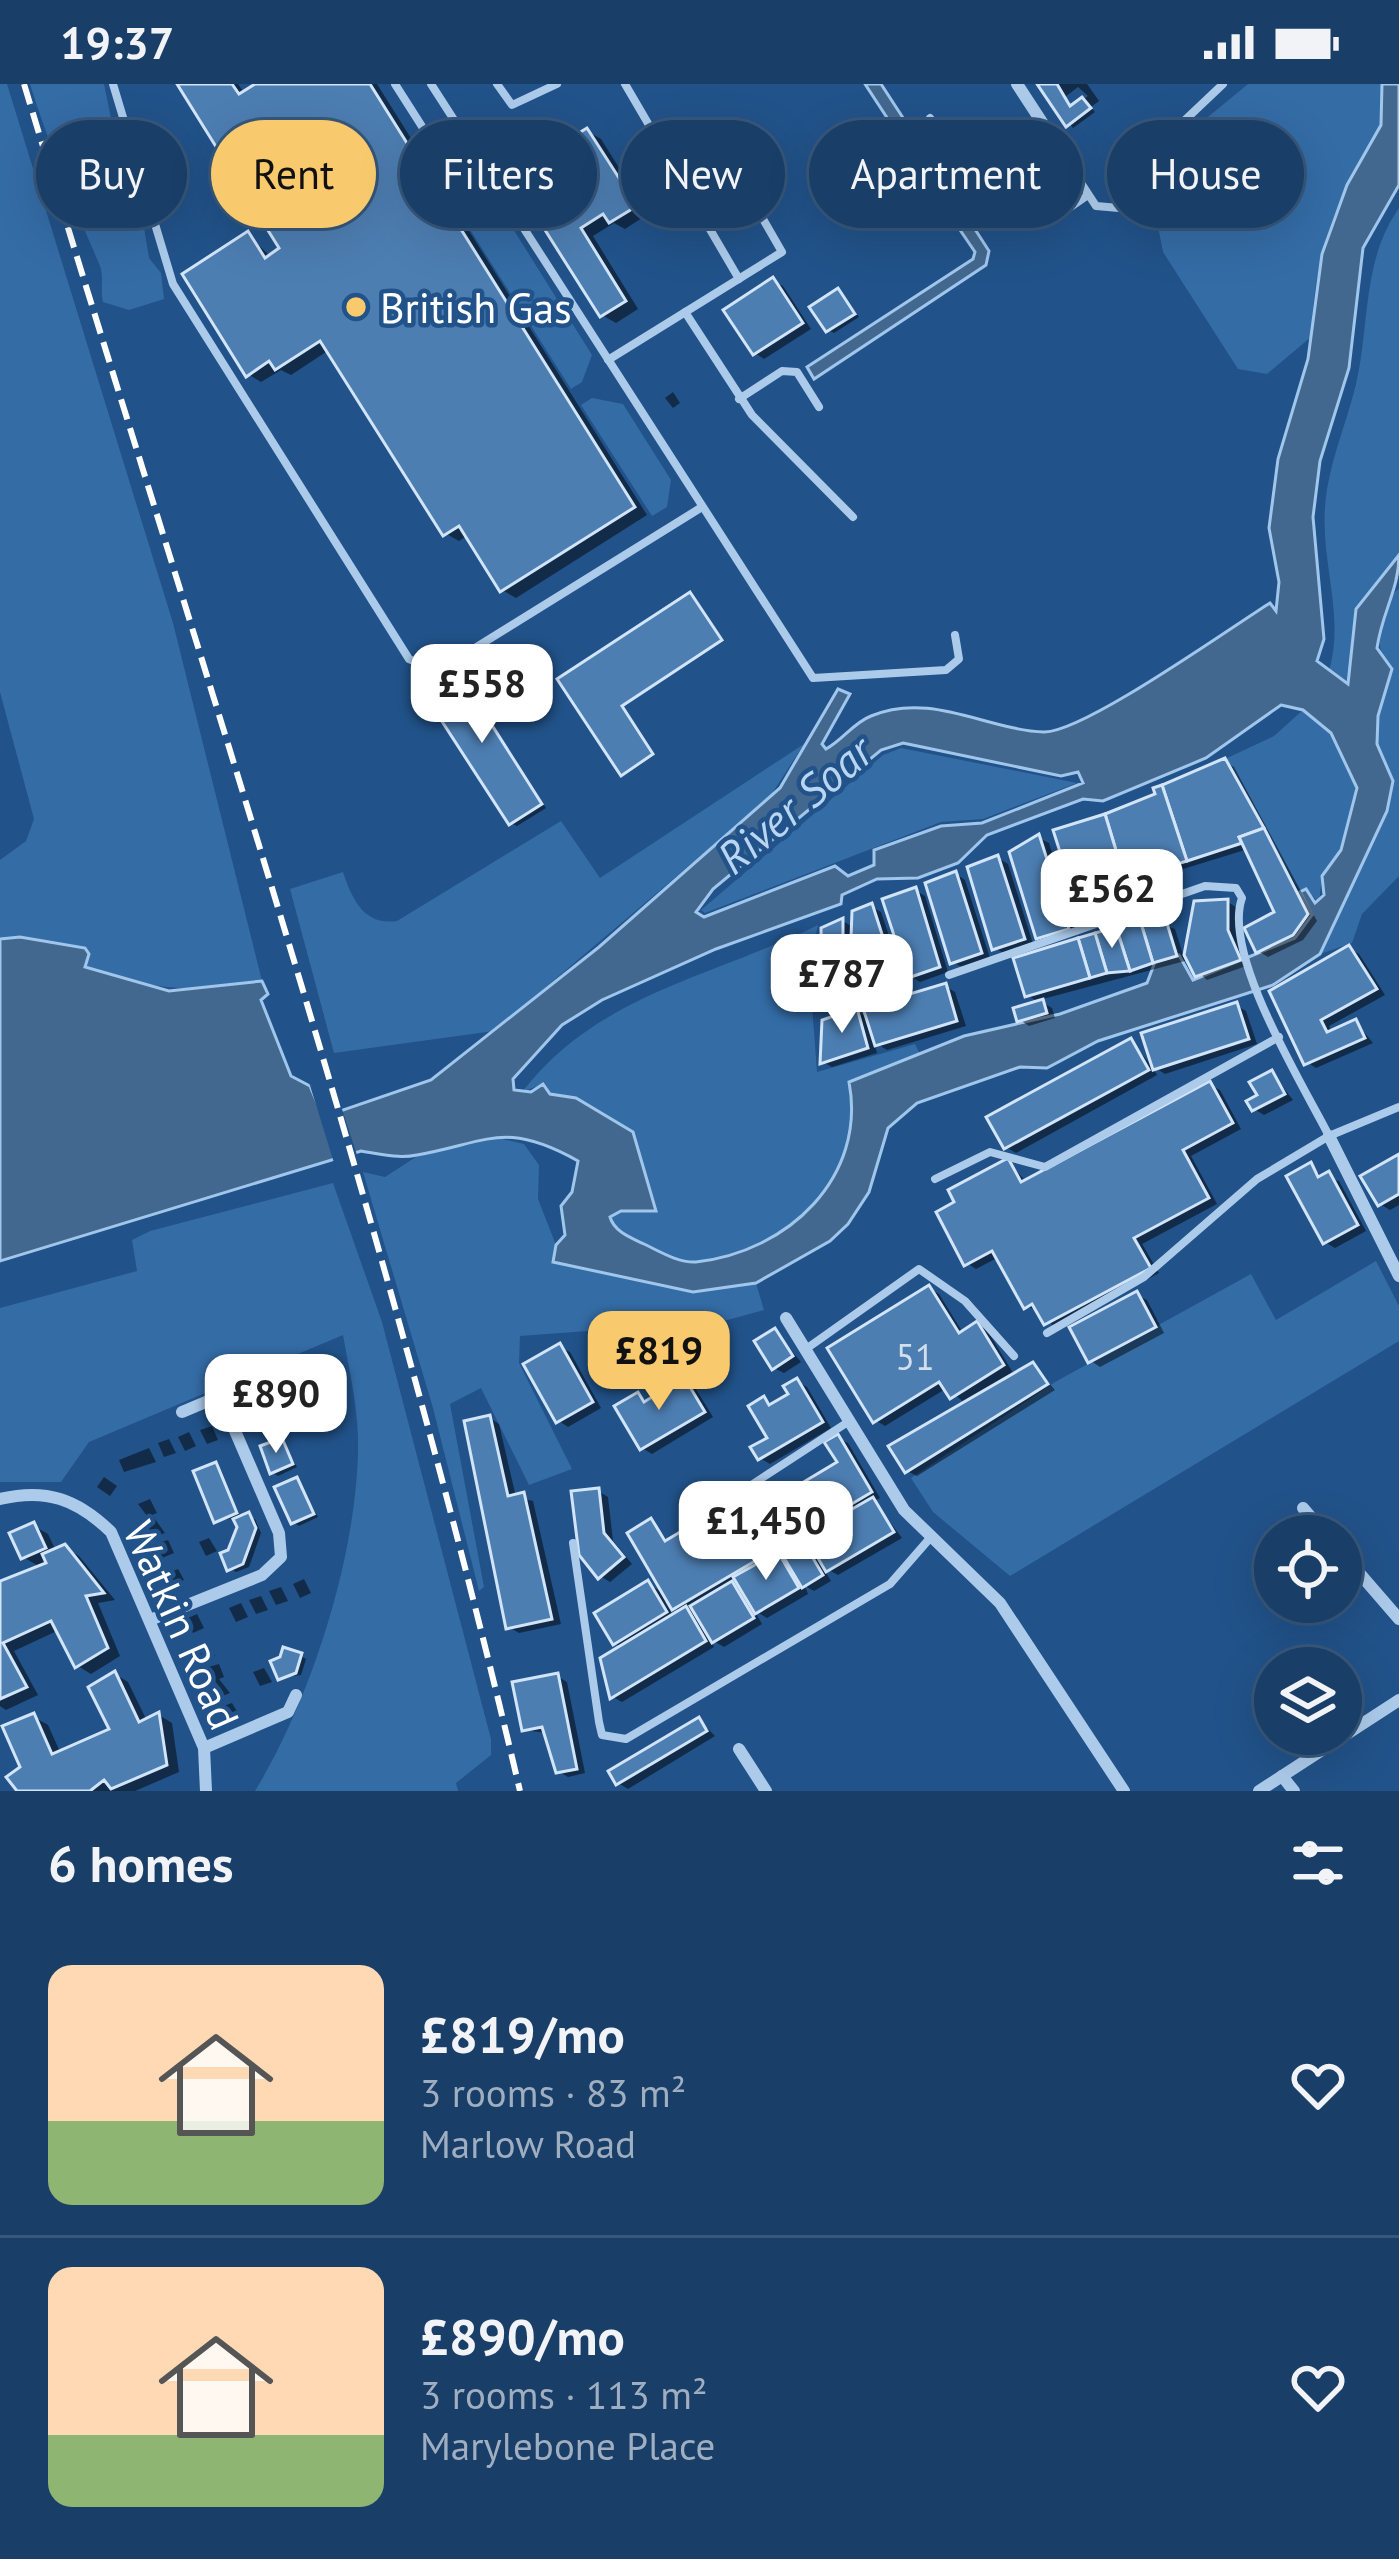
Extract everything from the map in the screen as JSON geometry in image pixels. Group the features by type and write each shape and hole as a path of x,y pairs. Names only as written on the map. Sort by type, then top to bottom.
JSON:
{"street":[{"path":"1017,84 1041,120"},
{"path":"1329,1136 1399,1276"},
{"path":"786,1318 904,1510 1000,1603 1124,1791"},
{"path":"182,1412 253,1383"},
{"path":"150,1620 262,1576 281,1557 280,1532 220,1396"},
{"name":"Watkin Road","path":"0,1499 55,1495 94,1515 120,1549 204,1748 206,1791"},
{"path":"1303,1508 1309,1515"},
{"path":"1362,1576 1399,1619"},
{"path":"204,1748 288,1712 296,1695"},
{"path":"1259,1791 1399,1700"},
{"path":"739,1749 766,1791"},
{"path":"1282,1776 1294,1791"}],"lane":[{"path":"113,84 173,284 409,659 423,665 454,661 702,507"},
{"path":"395,84 418,120"},
{"path":"431,84 454,120"},
{"path":"497,84 512,105 557,84"},
{"path":"625,84 739,279"},
{"path":"1083,187 1096,206 1119,208 1141,192 1184,121 1223,84"},
{"path":"1083,198 1088,195"},
{"path":"523,228 813,678 946,670 959,659 955,635"},
{"path":"608,360 782,253 768,228"},
{"path":"685,312 739,398 853,517"},
{"path":"739,398 782,370 797,372 819,407"},
{"path":"950,975 1204,886 1236,888 1242,898 1237,917 1243,951 1329,1136"},
{"path":"935,1179 990,1152 1045,1166 1279,1036"},
{"path":"1047,1333 1144,1276 1257,1179 1329,1136 1399,1107"},
{"path":"805,1350 919,1269 965,1301 1014,1356"},
{"path":"736,1496 848,1422"},
{"path":"572,1543 599,1722 602,1735 613,1740 626,1739 890,1584 931,1537"}],"shaded area":[{"path":"0,84 7,84 36,178 36,228 51,228 173,623 262,981 215,988 151,985 84,966 89,954 20,937 0,939 0,860 26,841 34,819 0,692"},
{"path":"30,84 104,84 111,120 43,120"},
{"path":"1248,84 1382,84 1384,102 1377,136 1329,231 1311,337 1267,374 1238,369 1163,252 1158,228 1304,228 1304,120 1204,120"},
{"path":"1399,208 1399,555 1356,609 1349,685 1329,671 1335,630 1325,508 1333,461 1356,384 1373,271"},
{"path":"84,228 144,228 149,258 161,273 164,299 129,310 103,302 100,266"},
{"path":"469,228 513,228 592,355 582,382 571,389"},
{"path":"592,398 623,404 671,480 667,507 652,516 581,405"},
{"path":"1399,588 1399,876 1362,914 1352,943 1320,954 1387,811 1393,781 1377,744 1378,716 1391,671 1381,651 1379,629 1385,607"},
{"path":"1303,710 1331,733 1357,787 1341,850 1322,876 1319,903 1306,889 1300,892 1225,759 1274,736"},
{"path":"804,744 769,798 494,1031 334,1053 290,889 343,872 361,909 376,919 397,921 561,821 600,878"},
{"path":"901,748 1077,783 983,819 941,822 705,913 701,910 883,755"},
{"path":"818,925 809,965 817,1072 915,1044 920,1054 907,1058 854,1107 852,1137 842,1165 827,1190 782,1231 725,1256 696,1262 676,1259 623,1234 610,1218 621,1211 656,1211 633,1132 576,1098 549,1094 543,1084 522,1092 552,1059 621,1010"},
{"path":"489,1136 524,1144 539,1165 538,1199 556,1245 554,1263 693,1292 756,1283 764,1310 724,1321 520,1336 519,1363 572,1469 529,1485 481,1388 450,1404 484,1587 479,1591 433,1408 363,1172 385,1177 419,1155"},
{"path":"333,1183 382,1322 491,1739 491,1755 456,1783 458,1791 255,1791 313,1667 351,1526 358,1437 343,1335 89,1442 61,1482 0,1482 0,1308 137,1271 132,1240 150,1231"},
{"path":"1376,1261 1399,1306 1399,1341 1010,1576 933,1512 911,1478 1055,1382 1251,1274 1276,1320"}],"water":[{"path":"865,84 881,84 904,120 889,120"},
{"name":"River Soar","path":"1382,84 1399,84 1399,185 1363,248 1349,368 1320,461 1313,517 1324,639 1317,661 1348,684 1356,609 1399,555 1377,648 1392,669 1378,716 1377,744 1393,781 1387,811 1320,954 1273,985 1098,1041 1047,1068 1020,1067 917,1103 888,1128 869,1192 848,1224 830,1241 756,1283 693,1292 553,1262 556,1245 565,1235 561,1206 572,1192 578,1161 553,1148 514,1138 480,1140 410,1156 361,1151 0,1261 0,939 20,937 85,948 89,954 85,967 169,991 262,981 268,994 261,1000 291,1076 310,1086 323,1117 431,1080 599,947 780,788 838,689 850,694 822,744 826,749 859,723 893,709 937,710 1044,732 1063,728 1122,698 1270,603 1276,611 1279,582 1269,528 1278,459 1308,359 1322,254 1347,185 1381,125","holes":["1281,705 1303,710 1331,733 1357,788 1341,850 1322,876 1324,895 1315,903 1306,889 1300,892 1312,915 1295,938 1193,980 1179,955 1155,962 1147,983 1060,1014 964,1036 849,1082 846,1149 833,1178 790,1226 761,1243 730,1255 689,1262 623,1233 610,1217 621,1211 656,1211 633,1132 576,1098 550,1094 543,1084 531,1092 514,1090 513,1079 562,1025 602,1000 716,949 841,904 842,895 877,879 918,878 958,863 987,835 1083,799 1103,801 1206,758","903,743 1061,776 1078,772 1083,783 982,823 941,826 874,850 874,865 848,876 835,866 704,917 696,912 713,889 881,750"]},
{"path":"959,228 974,228 989,251 986,265 814,379 807,367 973,259 975,252"}],"pier":[{"path":"308,1079 325,1110 340,1103 358,1158 335,1166"}],"building":[{"name":"British Gas","path":"177,84 232,84 239,94 255,84 370,84 400,132 400,228 460,228 635,507 500,592 459,526 443,536 320,341 275,370 269,361 246,377 182,274 248,231 265,258 279,248 267,228 376,228 376,120 211,120 211,139"},
{"path":"1037,84 1057,84 1070,106 1082,97 1091,108 1075,120 1061,120"},
{"path":"597,144 621,181 621,216 609,223 603,214 597,218"},
{"path":"544,228 581,228 626,301 600,317"},
{"path":"773,277 803,323 753,355 723,310"},
{"path":"838,288 855,314 826,332 809,307"},
{"path":"690,592 722,640 622,706 653,754 621,776 557,679"},
{"path":"455,667 542,804 509,825 421,689"},
{"path":"1225,758 1264,828 1239,837 1242,843 1187,861 1162,785"},
{"path":"1162,785 1187,861 1125,880 1105,814 1155,794 1153,788"},
{"path":"1105,814 1125,880 1074,896 1053,830"},
{"path":"1264,828 1308,914 1293,935 1256,953 1244,928 1274,912 1239,837"},
{"path":"1039,834 1069,929 1036,939 1009,852"},
{"path":"998,855 1025,939 992,950 967,867"},
{"path":"956,871 982,953 950,964 925,883"},
{"path":"916,887 940,967 908,978 882,899"},
{"path":"1228,899 1228,930 1241,960 1195,977 1184,955 1194,901"},
{"path":"872,903 897,981 867,992 851,938 852,911"},
{"path":"1149,917 1151,924 1166,920 1177,956 1153,963 1140,920"},
{"path":"843,918 843,999 822,999 821,928"},
{"path":"1140,920 1153,963 1130,971 1116,927"},
{"path":"1116,927 1130,971 1107,973 1095,933"},
{"path":"1095,933 1107,973 1090,978 1078,938"},
{"path":"1078,938 1090,978 1025,997 1013,958"},
{"path":"1349,945 1377,989 1321,1020 1327,1032 1356,1019 1365,1038 1304,1065 1269,991"},
{"path":"946,983 957,1021 875,1046 863,1008"},
{"path":"1043,999 1047,1013 1017,1022 1013,1008"},
{"path":"1237,1002 1249,1039 1153,1070 1141,1033"},
{"path":"857,1008 868,1048 820,1064 822,1020"},
{"path":"1131,1038 1149,1070 1004,1149 986,1117"},
{"path":"1272,1070 1285,1094 1252,1111 1246,1101 1257,1095 1249,1082"},
{"path":"1210,1081 1233,1123 1183,1150 1209,1198 1134,1238 1151,1268 1044,1325 1032,1304 1024,1309 992,1251 964,1266 936,1212 954,1202 948,1190 1008,1158 1021,1182"},
{"path":"1399,1154 1399,1194 1378,1206 1360,1176"},
{"path":"1311,1162 1318,1177 1329,1171 1358,1225 1323,1244 1286,1176"},
{"path":"929,1285 959,1333 977,1321 1004,1365 950,1399 939,1382 873,1423 827,1348"},
{"path":"1137,1291 1156,1327 1088,1363 1069,1327"},
{"path":"775,1328 793,1356 772,1370 754,1341"},
{"path":"560,1343 593,1402 556,1423 523,1364"},
{"path":"1033,1362 1048,1384 905,1473 888,1446"},
{"path":"684,1377 705,1412 640,1450 614,1406 638,1392 644,1402"},
{"path":"797,1378 823,1422 758,1460 750,1447 767,1438 748,1406 764,1396 769,1405 788,1394 783,1386"},
{"path":"490,1415 508,1496 524,1492 552,1619 506,1629 464,1421"},
{"path":"838,1434 872,1492 672,1610 627,1533 651,1518 665,1541 697,1522 707,1539 776,1498 772,1491 783,1485 787,1492 837,1462 824,1442"},
{"path":"282,1438 293,1464 270,1474 260,1446"},
{"path":"216,1462 237,1513 214,1523 193,1471"},
{"path":"297,1477 314,1514 291,1524 274,1487"},
{"path":"599,1488 604,1533 624,1557 598,1579 579,1555 571,1491"},
{"path":"873,1497 894,1532 826,1572 805,1536"},
{"path":"249,1512 256,1528 243,1564 227,1571 220,1553 228,1550 237,1527 233,1519"},
{"path":"34,1522 46,1548 21,1559 9,1533"},
{"path":"801,1538 823,1575 802,1588 780,1551"},
{"path":"65,1544 104,1593 86,1596 108,1648 75,1668 51,1621 3,1643 27,1687 0,1699 0,1581 46,1563 42,1554"},
{"path":"778,1552 799,1588 755,1614 733,1577"},
{"path":"648,1580 667,1612 613,1645 594,1613"},
{"path":"732,1581 754,1618 712,1643 690,1606"},
{"path":"686,1606 706,1641 610,1699 600,1658"},
{"path":"283,1647 302,1653 296,1673 278,1680 270,1661 280,1657"},
{"path":"115,1671 139,1722 159,1712 167,1765 111,1789 104,1780 90,1791 17,1791 6,1777 20,1767 2,1726 34,1713 52,1754 109,1729 88,1687"},
{"path":"558,1673 577,1769 556,1773 542,1727 522,1731 512,1682"},
{"path":"699,1717 707,1731 616,1785 608,1771"}],"railway":[{"path":"24,84 349,1147 467,1575 520,1791"}],"place":[{"name":"British Gas","path":"356,307"}]}
